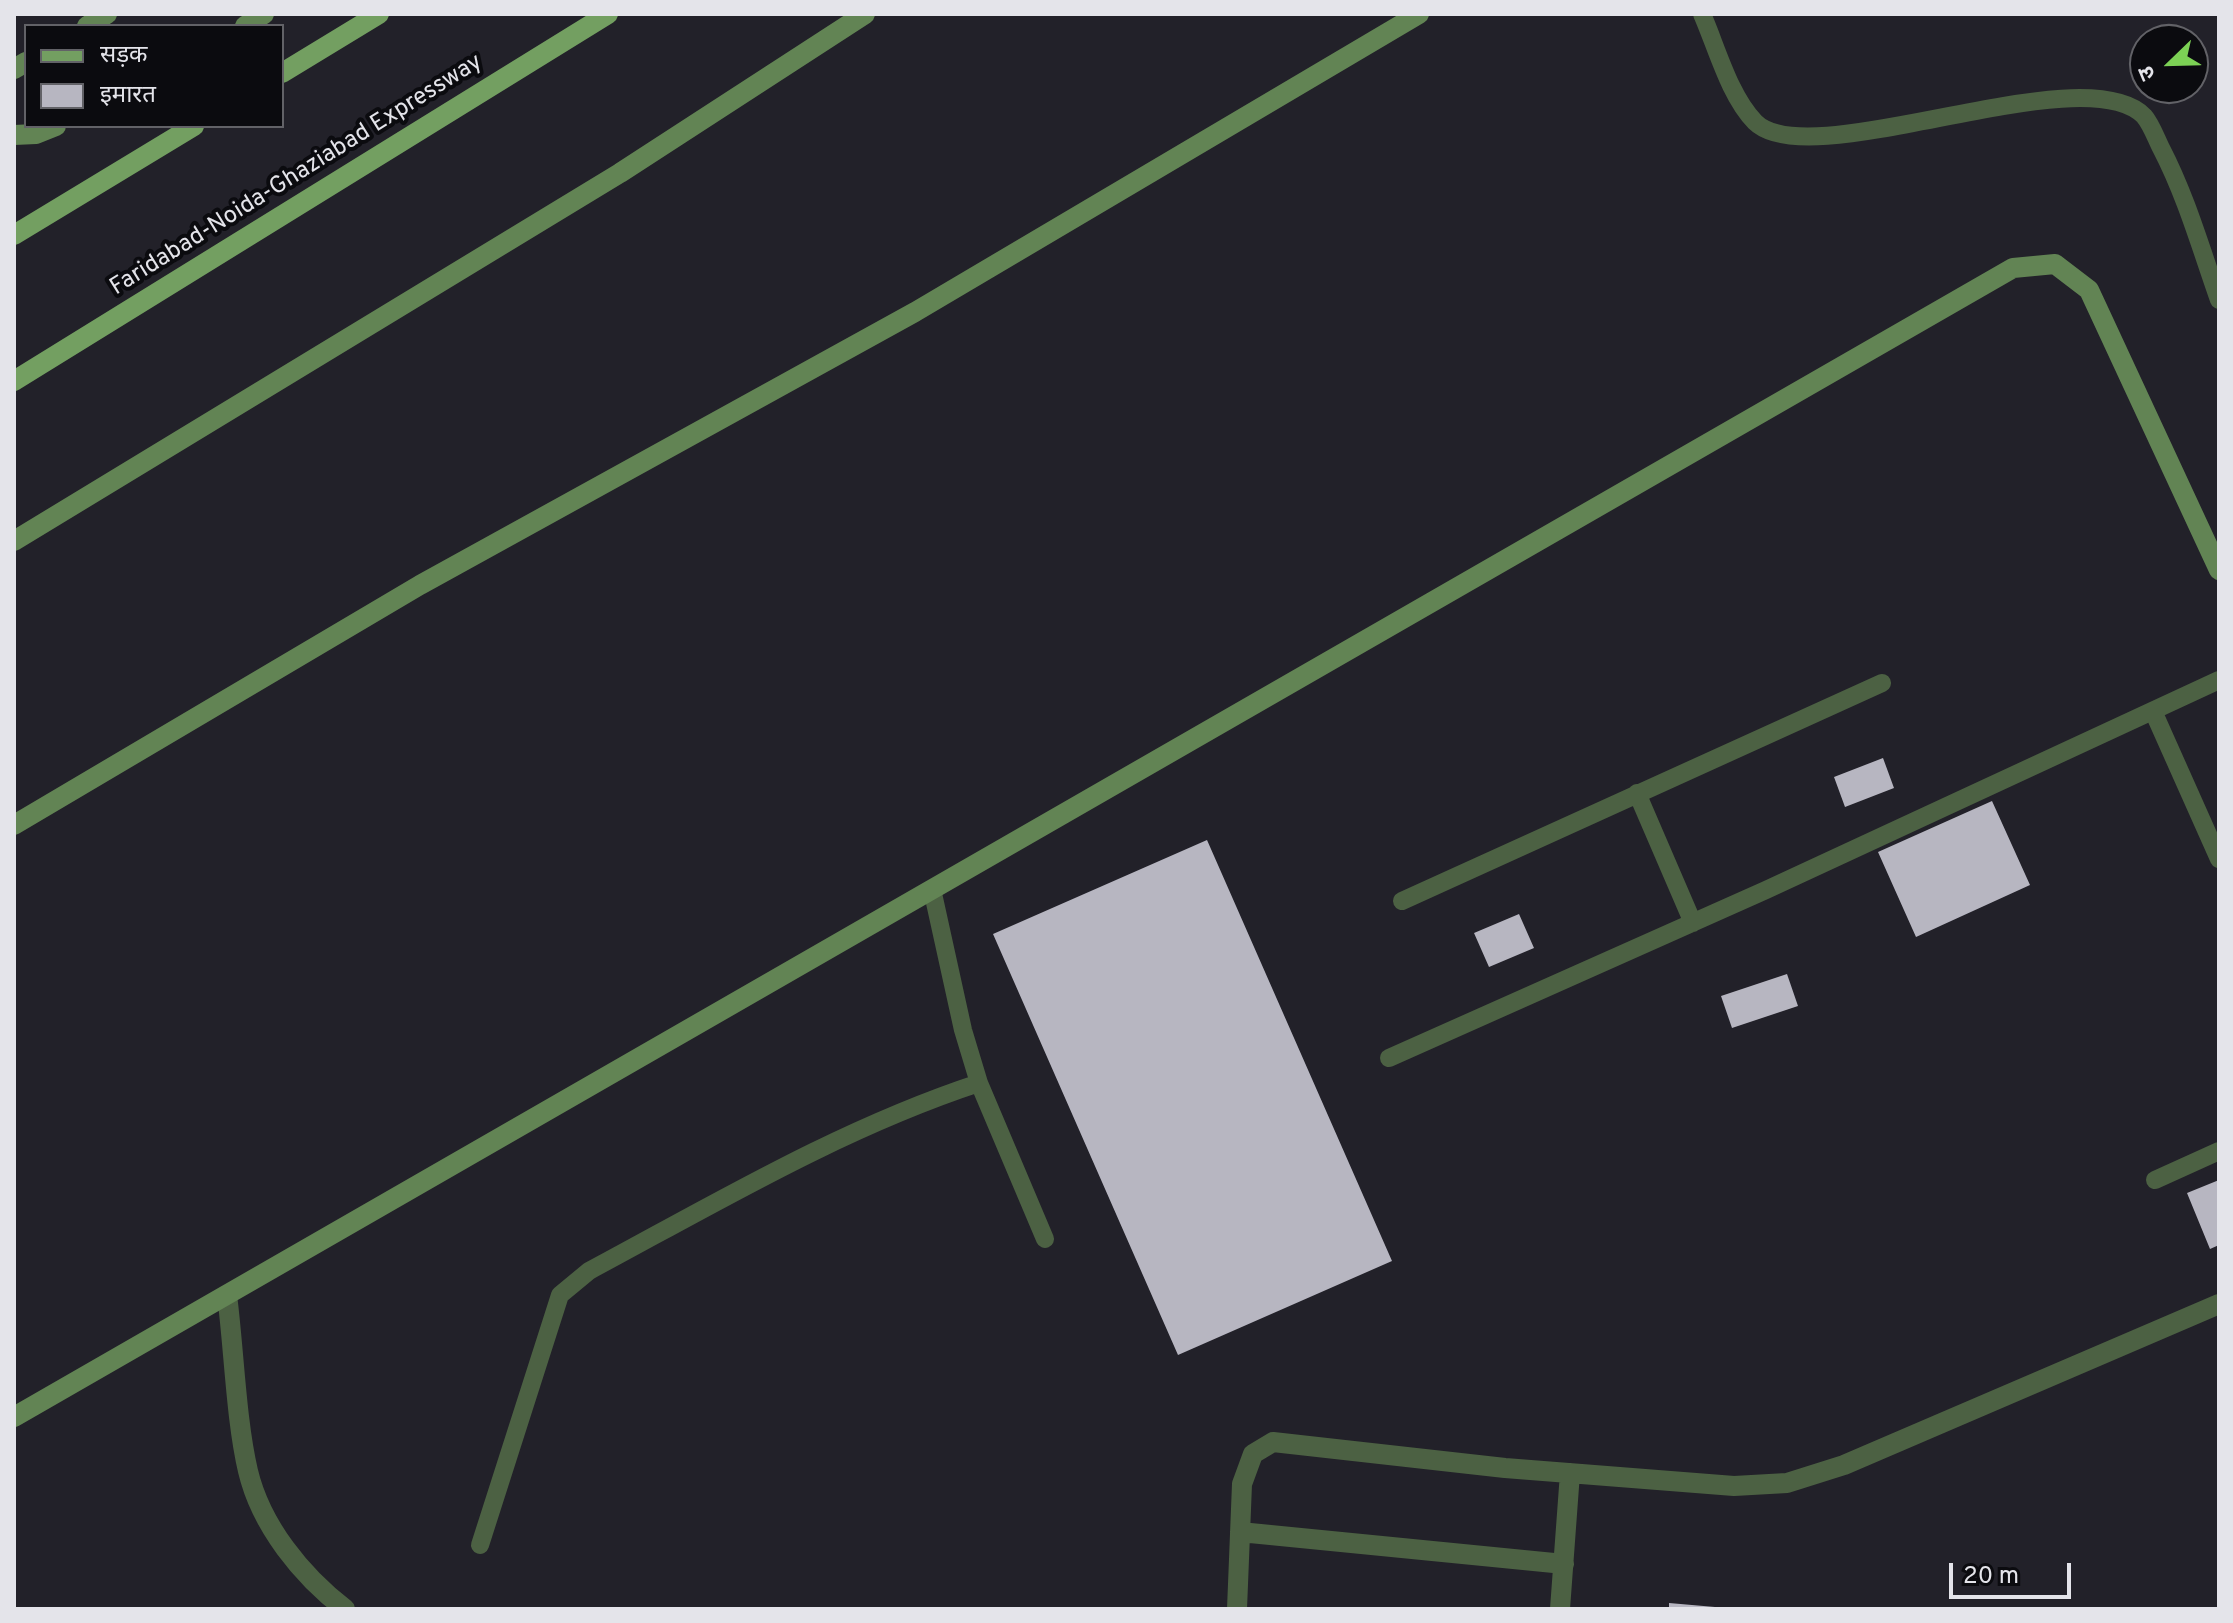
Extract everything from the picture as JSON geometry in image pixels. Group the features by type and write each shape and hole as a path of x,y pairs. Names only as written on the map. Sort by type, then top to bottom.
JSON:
{"main road":[{"path":"284,72 379,14"},
{"name":"Faridabad-Noida-Ghaziabad Expressway","path":"14,381 608,14"},
{"path":"14,235 191,128"}],"street":[{"path":"14,541 620,173 865,14"},
{"path":"14,825 420,585 915,312 1419,14"},
{"path":"14,135 36,134 51,128"},
{"path":"14,1417 2013,268 2055,264 2089,290 2219,570"},
{"path":"227,1295 248,1472 268,1522 316,1587 345,1609"},
{"path":"1237,1609 1242,1484 1253,1454 1273,1442 1570,1473 1734,1486 1787,1483 1844,1465 2219,1304"},
{"path":"1560,1609 1570,1473"},
{"path":"1240,1532 1564,1564"}],"lane":[{"path":"1702,14 1740,102 1757,124 1772,132 1816,138 2090,97 2127,103 2146,118 2177,179 2219,300"},
{"path":"1389,1058 1693,923 2219,680"},
{"path":"1402,901 1882,683"},
{"path":"2153,711 2219,859"},
{"path":"1637,793 1693,923"},
{"path":"932,889 963,1030 979,1083 1045,1239"},
{"path":"480,1545 560,1295 589,1271 793,1161 923,1102 979,1083"},
{"path":"2155,1180 2219,1151"}],"building":[{"path":"1883,758 1894,788 1845,807 1834,777"},
{"path":"1992,801 2030,885 1916,937 1878,852"},
{"path":"1207,840 1392,1261 1178,1355 993,934"},
{"path":"1519,914 1534,948 1489,967 1474,933"},
{"path":"1787,974 1798,1006 1732,1028 1721,996"},
{"path":"2219,1180 2219,1245 2210,1249 2187,1193"},
{"path":"1669,1603 1715,1607 1715,1609 1669,1609"}]}
